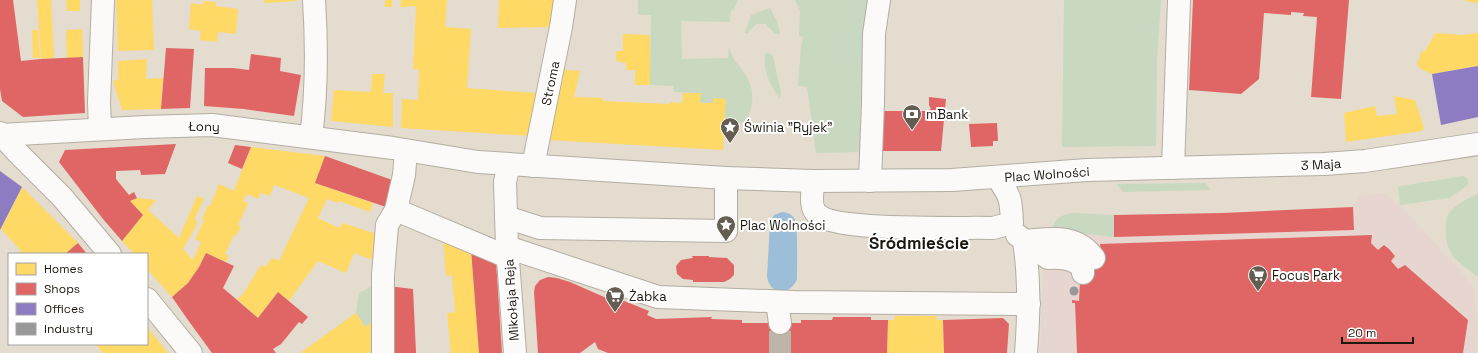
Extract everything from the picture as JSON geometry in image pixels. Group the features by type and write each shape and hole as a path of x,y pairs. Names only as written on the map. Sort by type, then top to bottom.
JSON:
{"street":[{"path":"100,129 99,102 103,0"},
{"path":"311,137 316,93 314,0"},
{"name":"Stroma","path":"533,166 561,28 565,0"},
{"path":"870,181 874,34 879,0"},
{"path":"1167,168 1179,0"},
{"name":"Łony","path":"0,134 212,125 406,150"},
{"path":"0,134 62,197 109,253"},
{"name":"3 Maja","path":"1167,168 1293,165 1344,162 1381,159 1478,144"},
{"path":"383,353 383,268 387,225 396,210 404,176 406,150"},
{"name":"Plac Wolności","path":"406,150 478,162 726,178 813,181 952,180 1087,170 1167,168"},
{"name":"Mikołaja Reja","path":"509,164 505,182 507,252 515,353"},
{"path":"997,177 1009,195 1012,207 1012,223 1016,234 1024,241 1028,265 1029,304 1026,353"},
{"path":"506,217 540,228 726,231 726,178"},
{"path":"813,181 813,207 817,214 826,219 846,224 862,226 993,228 1012,223"},
{"path":"396,210 507,252 658,298 777,302 1029,304"},
{"path":"1024,241 1049,239 1069,240 1082,245 1089,265"},
{"path":"148,299 191,353"},
{"path":"777,302 780,323"}],"shaded area":[{"name":"Focus Park","path":"1383,193 1402,207 1474,287 1478,336 1476,353 1040,353 1044,265 1054,231 1114,237 1114,215 1223,213 1352,207 1360,196"}],"green space":[{"path":"638,0 738,0 734,9 731,11 730,22 681,21 682,59 728,58 729,47 751,86 751,110 745,122 724,128 725,99 713,98 713,103 700,103 700,93 674,92 673,86 650,85 651,15 638,15"},
{"path":"795,0 870,0 861,89 861,145 858,152 816,153 807,87 798,86 803,37 799,36 800,11"},
{"path":"1064,0 1161,0 1157,60 1156,146 1062,147"},
{"path":"770,8 777,21 780,34 775,34 767,26 767,24 756,24 748,33 745,33 751,15"},
{"path":"766,52 773,56 781,92 780,99 770,83 766,71"},
{"path":"1463,176 1468,179 1468,185 1449,198 1400,205 1398,188 1401,186"},
{"path":"1206,183 1210,190 1123,192 1117,184"},
{"path":"1477,194 1478,277 1459,262 1450,252 1446,237 1446,222 1449,213 1461,202"},
{"path":"1075,213 1114,215 1114,237 1078,233 1052,228 1060,217"},
{"path":"376,284 376,319 365,327 356,313 359,293"}],"water":[{"path":"782,212 790,214 795,220 796,224 797,279 790,289 781,292 772,288 767,277 770,223 774,215"}],"building: Homes":[{"path":"37,0 51,0 54,58 41,59"},
{"path":"66,0 80,0 80,11 67,11"},
{"path":"116,0 152,0 154,50 118,51"},
{"path":"264,0 296,0 296,1 264,3"},
{"path":"385,0 392,0 392,7 385,7"},
{"path":"401,0 447,0 445,27 471,29 467,88 535,93 537,95 532,136 401,128 402,99 418,100 419,69 413,69 416,6 400,7"},
{"path":"499,0 560,0 557,27 498,28"},
{"path":"1478,0 1478,3 1465,1"},
{"path":"203,1 216,2 216,6 238,9 236,34 218,32 217,42 200,40 201,31 189,29 191,3 203,5"},
{"path":"82,29 83,57 67,58 66,30"},
{"path":"32,30 38,30 40,58 33,58"},
{"path":"1436,33 1463,35 1478,33 1478,66 1432,74 1421,69 1417,65 1421,51 1424,52"},
{"path":"623,34 650,35 650,85 635,85 635,70 626,70 626,63 616,61 616,51 623,51"},
{"path":"147,59 146,79 163,78 161,109 122,110 113,81 118,80 118,61"},
{"path":"558,69 580,71 574,97 603,98 603,101 670,104 670,102 682,103 683,93 701,93 700,103 713,103 713,98 726,99 723,150 547,140"},
{"path":"372,74 385,74 383,93 393,93 393,127 331,121 334,90 371,92"},
{"path":"1394,96 1415,100 1424,128 1422,131 1346,142 1344,113 1375,106 1377,116 1397,114"},
{"path":"251,147 325,156 315,183 373,203 370,212 339,201 338,203 327,199 318,218 339,228 343,223 380,235 378,262 354,253 346,273 318,261 289,301 278,292 258,318 237,299 243,294 261,265 265,267 272,258 279,261 309,198 274,185 270,196 261,193 258,199 247,194 243,201 248,203 238,225 241,227 236,236 234,235 225,254 229,256 226,262 206,253 199,267 188,283 172,297 148,270 148,253 133,253 122,241 143,215 130,201 137,198 156,200 148,210 179,238 197,196 204,199 195,218 197,223 183,249 193,260 201,242 195,239 204,220 202,219 208,205 210,206 219,184 234,191"},
{"path":"22,187 78,243 66,253 20,253 21,251 1,229"},
{"path":"443,236 471,249 479,353 451,353 447,313 455,312 452,275 446,276"},
{"path":"356,313 365,327 376,319 376,348 369,353 300,353"},
{"path":"895,316 937,316 936,320 943,320 944,353 887,353 888,320 894,320"},
{"path":"148,328 168,353 103,353 96,345 148,345"}],"building: Shops":[{"path":"0,0 13,0 21,61 83,57 85,113 23,117 2,101 0,89"},
{"path":"1193,0 1349,0 1341,99 1311,97 1317,17 1303,16 1304,13 1291,12 1291,15 1264,13 1259,79 1241,94 1189,90"},
{"path":"166,48 194,49 190,108 161,109"},
{"path":"251,54 281,58 280,71 301,75 294,116 244,109 204,106 205,68 233,68 249,70"},
{"name":"mBank","path":"929,97 946,99 941,151 882,151 881,111 905,111 905,109 917,109 917,111 927,111 931,109 929,105"},
{"path":"997,123 998,141 993,141 993,146 971,147 969,124"},
{"path":"176,144 165,174 141,175 140,170 116,171 116,179 129,195 134,192 137,198 130,201 143,215 122,241 59,162 65,150"},
{"path":"235,145 251,147 242,169 228,163"},
{"path":"325,156 395,181 386,207 315,183"},
{"path":"1353,207 1354,230 1114,237 1114,215 1223,213"},
{"name":"Focus Park","path":"1372,235 1371,243 1378,250 1384,245 1389,249 1395,256 1391,261 1398,269 1405,265 1468,320 1463,353 1077,353 1075,303 1072,303 1072,300 1079,301 1080,280 1101,252 1100,244"},
{"path":"78,243 86,253 66,253"},
{"path":"471,249 496,260 502,353 479,353"},
{"path":"206,253 234,266 223,288 258,318 278,292 308,317 302,324 299,322 281,344 273,349 276,353 212,353 188,320 172,297 188,283 199,267"},
{"path":"692,256 727,258 734,265 734,275 724,282 693,282 693,280 683,279 677,274 676,266 681,260 693,258"},
{"path":"548,277 570,282 620,304 622,300 649,311 647,315 656,319 712,317 711,319 742,320 742,323 801,323 801,320 832,320 833,317 871,317 871,320 888,320 887,353 608,353 598,349 595,342 580,353 538,353 534,292 535,286 540,280"},
{"path":"388,286 413,289 416,353 389,353"},
{"path":"1003,318 1009,324 1007,353 944,353 943,320"}],"building: Offices":[{"path":"1478,66 1478,117 1441,125 1432,74"},
{"path":"0,171 22,187 0,230"}],"building: Industry":[{"path":"1072,287 1076,287 1078,291 1076,295 1072,295 1070,293 1070,289"}],"tunnel":[{"path":"780,323 780,353"}],"place":[{"name":"mBank","path":"912,131"},
{"name":"Świnia \"Ryjek\"","path":"730,144"},
{"name":"Plac Wolności","path":"726,242"},
{"name":"Focus Park","path":"1258,292"},
{"name":"Żabka","path":"615,313"}],"district":[{"name":"Śródmieście","path":"919,243"}]}
